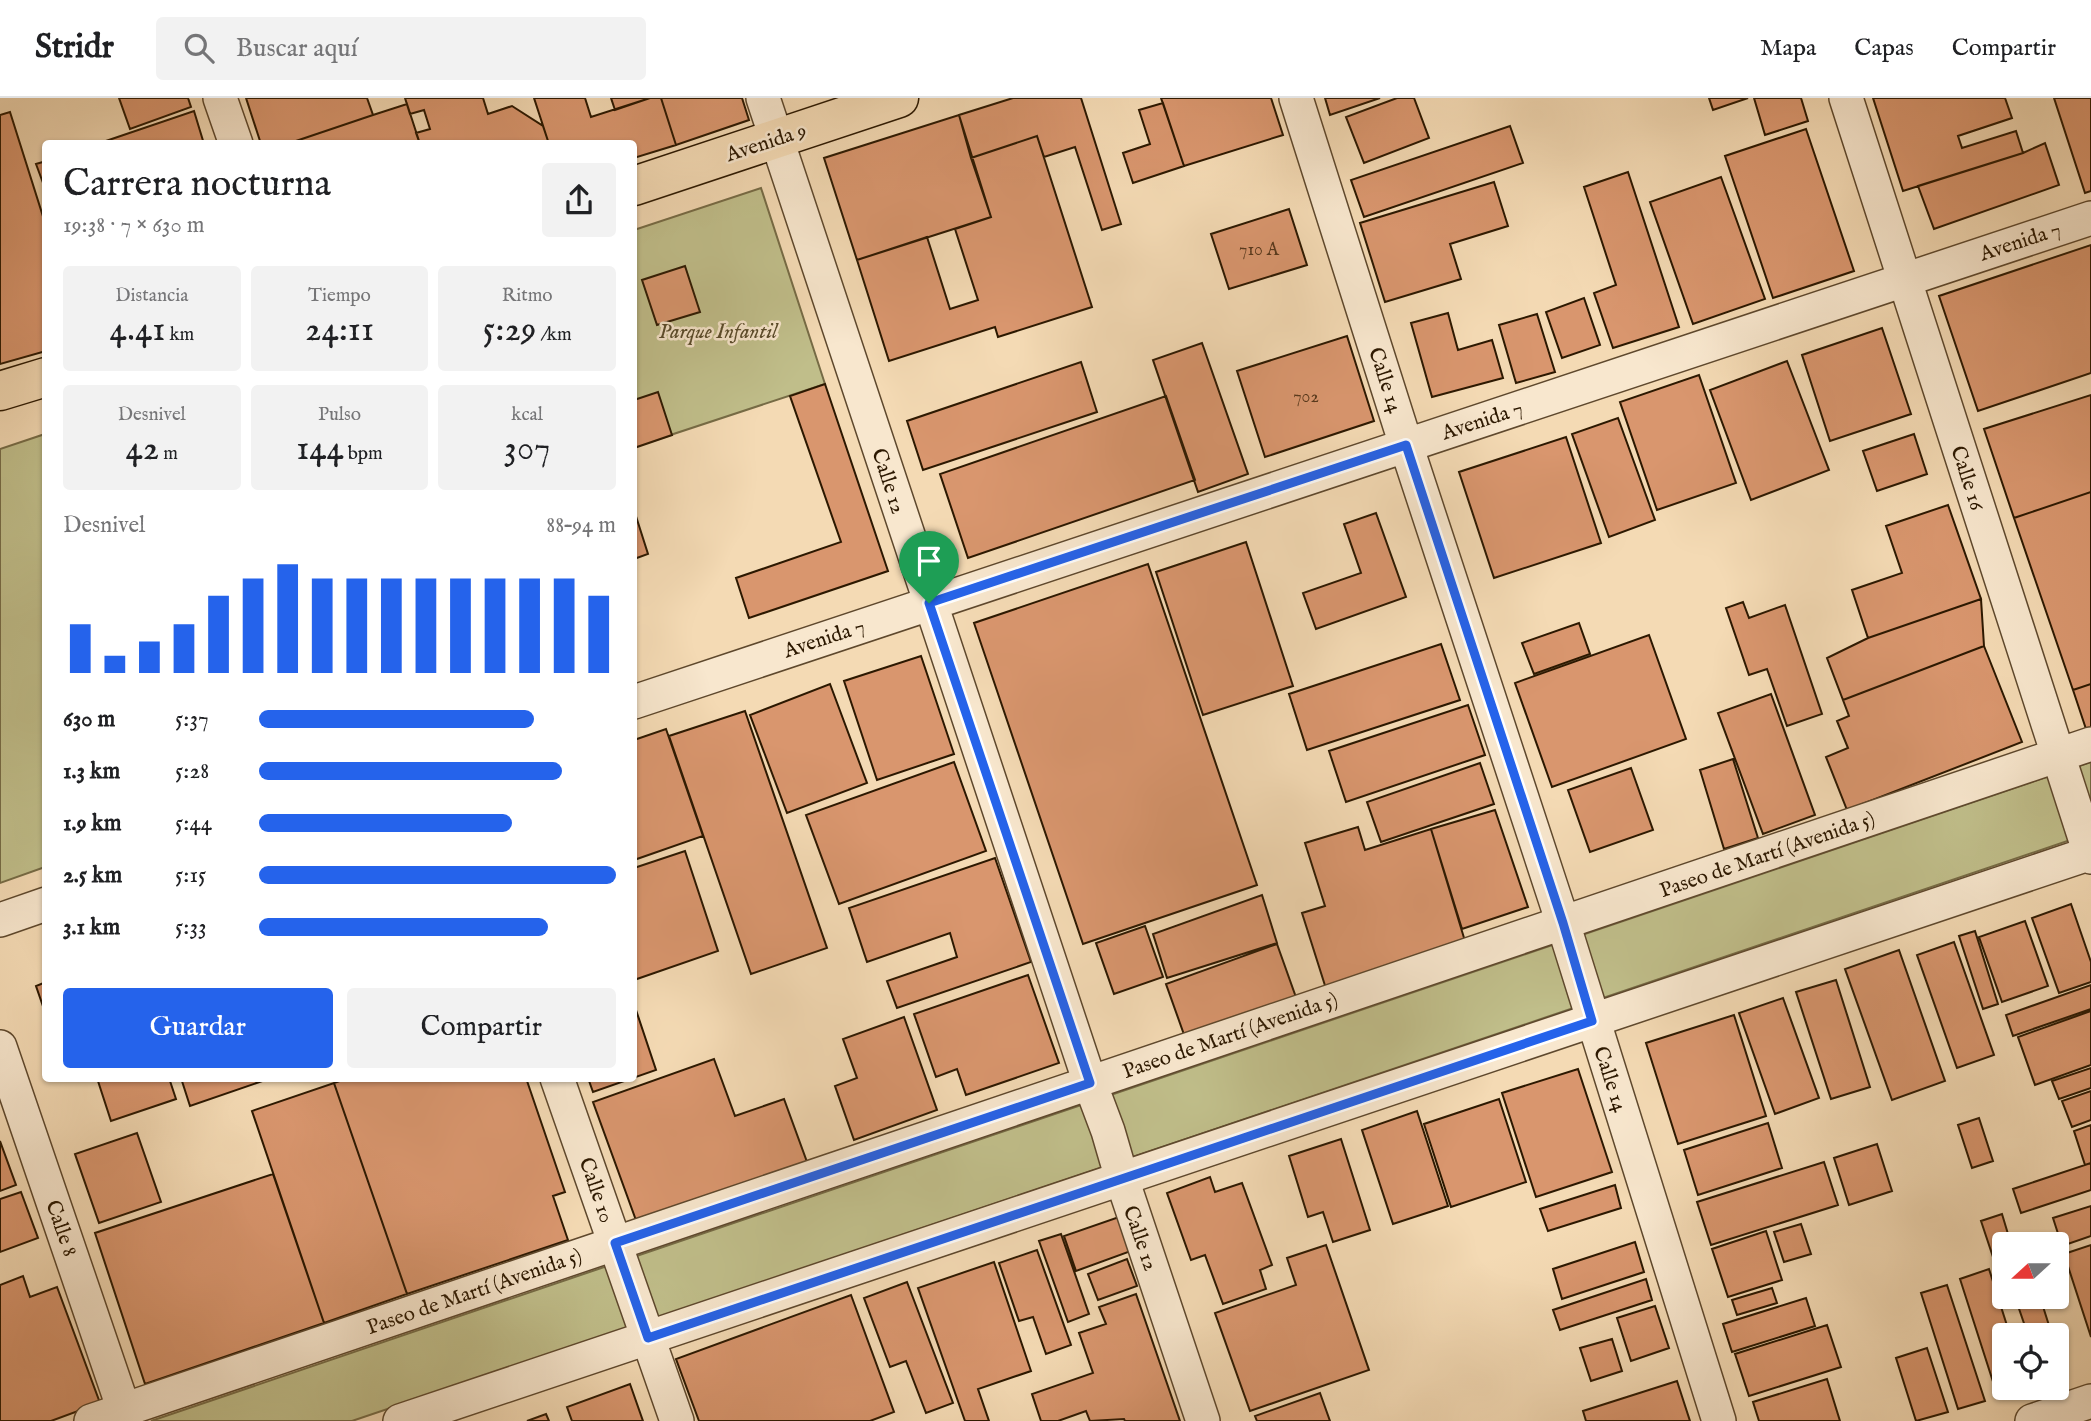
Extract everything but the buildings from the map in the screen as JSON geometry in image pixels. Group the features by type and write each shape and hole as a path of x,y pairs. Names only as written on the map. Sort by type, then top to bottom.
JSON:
{"main road":[{"name":"Avenida 9","path":"637,185 898,98"},
{"path":"0,391 42,378"}],"street":[{"path":"220,98 235,140"},
{"name":"Calle 12","path":"763,98 1203,1421"},
{"name":"Calle 14","path":"1296,98 1406,445 1563,923 1719,1421"},
{"name":"Calle 16","path":"1846,98 2091,855"},
{"name":"Avenida 7","path":"637,701 2091,218"},
{"name":"Paseo de Martí (Avenida 5)","path":"91,1421 2091,744"},
{"path":"400,1421 2091,855"},
{"path":"0,920 42,905"},
{"name":"Calle 8","path":"0,1046 124,1410"},
{"name":"Calle 10","path":"558,1082 677,1421"},
{"path":"2032,1421 2091,1401"}],"green space":[{"name":"Parque Infantil","path":"761,188 825,384 637,446 637,229"},
{"path":"42,435 42,868 0,883 0,449"},
{"path":"2091,762 2091,833 352,1421 151,1421"}],"route":[{"path":"1406,445 1563,923 1592,1021 648,1338 615,1243 1090,1083 929,603 1406,445"}]}
